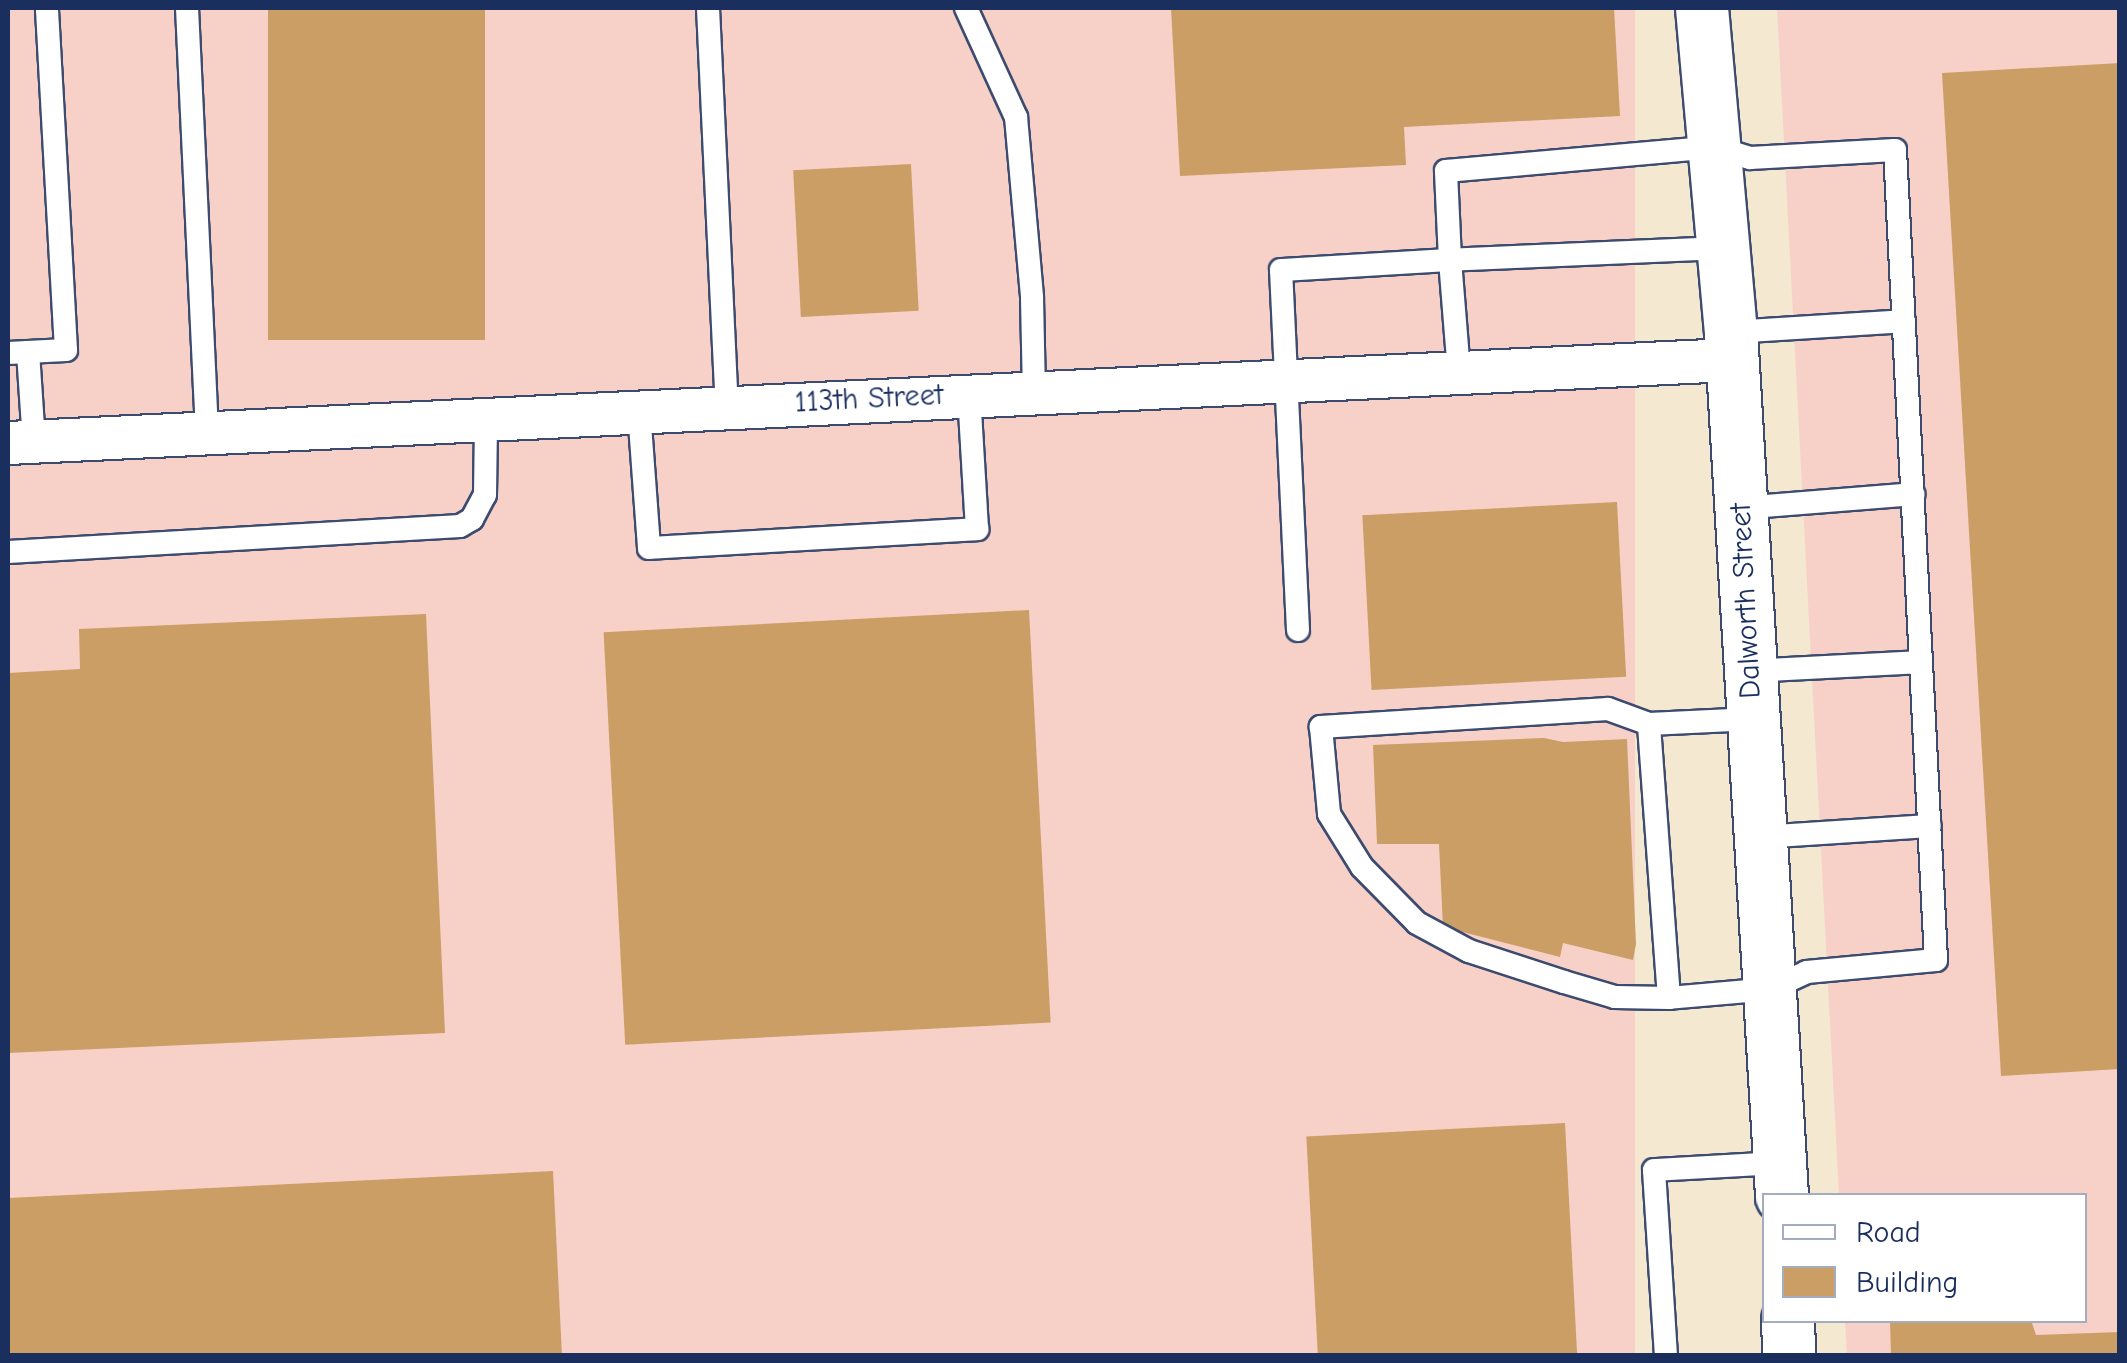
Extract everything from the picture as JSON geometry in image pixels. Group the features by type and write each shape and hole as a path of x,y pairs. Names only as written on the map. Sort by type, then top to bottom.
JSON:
{"street":[{"name":"Dalworth Street","path":"1702,8 1731,346 1782,1179"},
{"name":"113th Street","path":"20,442 1459,372 1731,346"},
{"path":"1788,1323 1790,1356"}],"lane":[{"path":"20,442 18,352 66,350 47,8"},
{"path":"187,8 208,433"},
{"path":"708,8 727,406"},
{"path":"966,8 1016,117 1034,391"},
{"path":"1459,372 1446,171 1714,147 1750,158 1896,150 1936,960 1807,972 1771,989 1669,998 1615,996 1469,950 1417,923 1362,867 1329,814 1320,727 1608,709 1649,724 1751,695 1921,662"},
{"path":"1298,630 1281,270 1722,248"},
{"path":"1731,346 1904,321"},
{"path":"639,411 649,548 977,529 969,394"},
{"path":"8,552 460,526 472,519 485,495 486,418"},
{"path":"1740,508 1913,494"},
{"path":"1649,724 1669,998"},
{"path":"1760,838 1930,826"},
{"path":"1666,1356 1654,1170 1782,1179"}],"shaded area":[{"path":"8,8 1635,8 1635,1356 8,1356"},
{"path":"1777,8 2119,8 2119,1355 1847,1355 1845,1323 2087,1323 2087,1193 1839,1193"}],"building":[{"path":"268,8 485,8 485,340 268,340"},
{"path":"1171,8 1614,8 1620,116 1404,127 1406,165 1180,176"},
{"path":"2120,63 2120,1069 2001,1076 1942,73"},
{"path":"911,164 919,311 801,317 793,170"},
{"path":"1617,502 1626,677 1372,690 1362,515"},
{"path":"1029,610 1051,1022 625,1045 604,632"},
{"path":"426,614 445,1033 8,1053 8,673 80,669 79,629"},
{"path":"1544,738 1563,742 1627,739 1636,944 1633,960 1563,943 1560,957 1443,927 1439,844 1377,844 1373,745"},
{"path":"1565,1123 1577,1356 1318,1356 1306,1137"},
{"path":"553,1171 562,1356 8,1356 8,1198"},
{"path":"1890,1323 2032,1323 2036,1335 2120,1332 2120,1356 1891,1356"}]}
